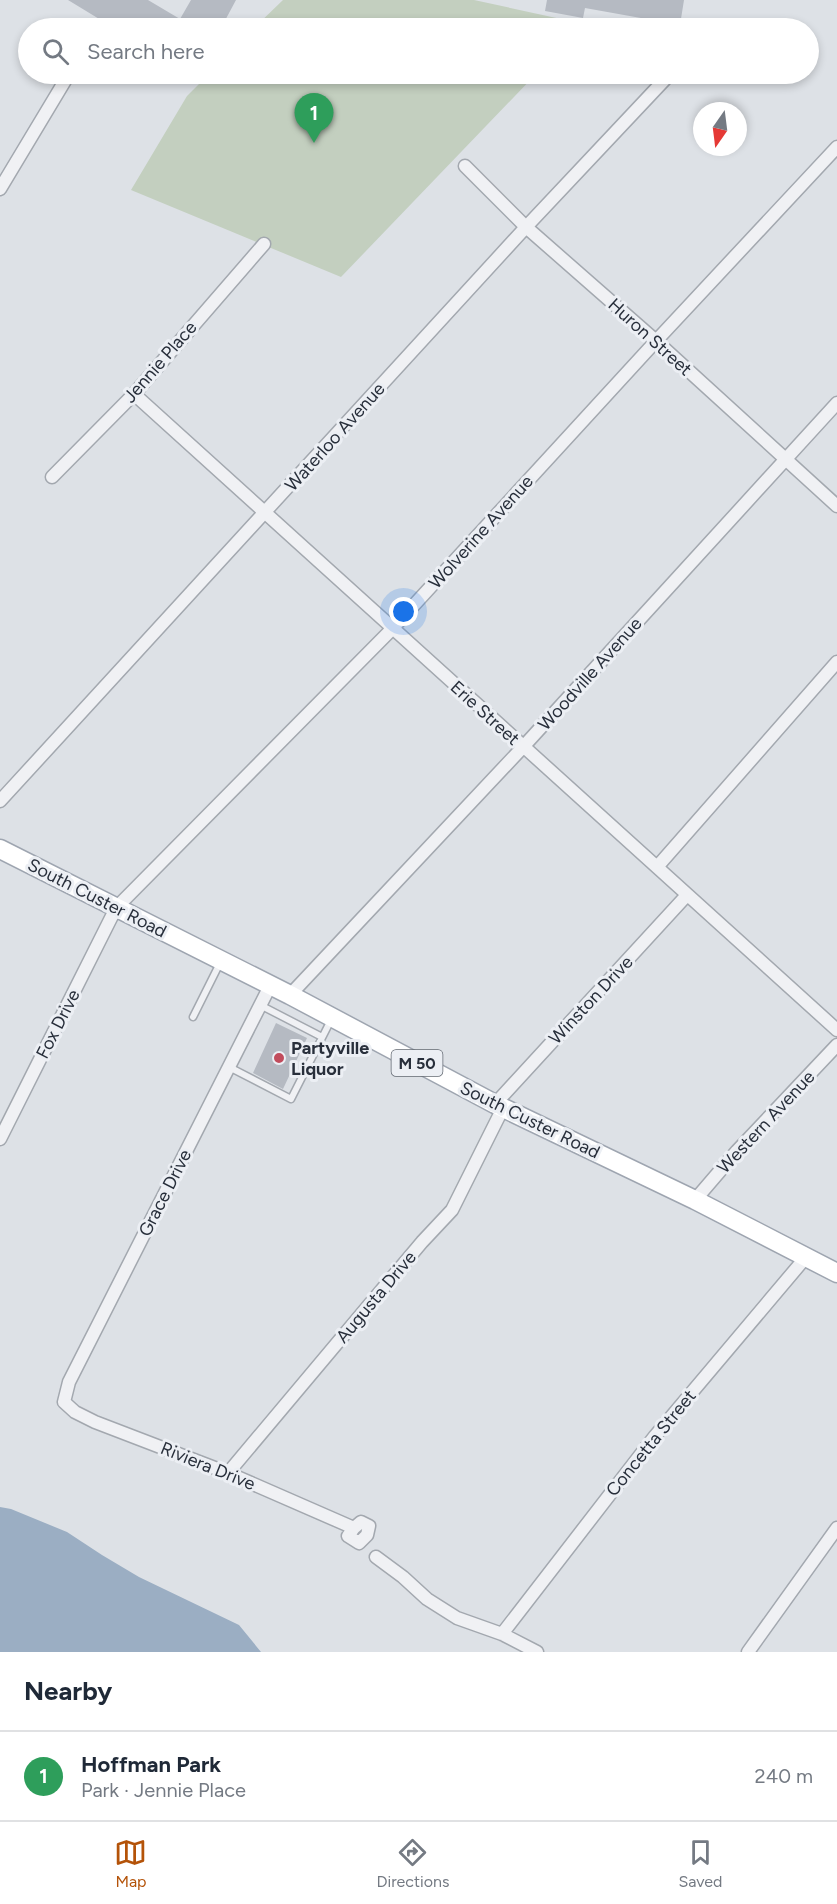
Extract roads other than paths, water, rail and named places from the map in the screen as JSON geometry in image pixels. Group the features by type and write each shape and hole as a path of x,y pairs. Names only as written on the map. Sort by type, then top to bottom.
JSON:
{"main road":[{"name":"South Custer Road","path":"0,849 290,995 499,1106 695,1200 837,1273"}],"street":[{"path":"0,189 63,84"},
{"name":"Waterloo Avenue","path":"0,801 526,227 661,84"},
{"name":"Wolverine Avenue","path":"116,908 392,629 837,147"},
{"name":"Huron Street","path":"465,166 526,227 656,341 837,506"},
{"name":"Jennie Place","path":"52,477 134,394 264,244"},
{"name":"Erie Street","path":"134,394 837,1030"},
{"name":"Woodville Avenue","path":"290,995 523,747 837,403"},
{"path":"657,867 837,662"},
{"name":"Winston Drive","path":"499,1106 687,895"},
{"name":"Fox Drive","path":"0,1139 116,908"},
{"name":"Grace Drive","path":"64,1402 69,1382 270,986"},
{"name":"Western Avenue","path":"695,1200 736,1151 837,1045"},
{"name":"Augusta Drive","path":"228,1473 422,1242 452,1210 499,1106"},
{"name":"Concetta Street","path":"502,1634 655,1436 807,1257"},
{"name":"Riviera Drive","path":"64,1402 75,1412 95,1422 228,1473 354,1528"},
{"path":"748,1652 837,1528"},
{"path":"376,1557 427,1599 457,1618 502,1634 537,1652"}],"lane":[{"path":"193,1017 221,961"},
{"path":"260,1005 322,1037"},
{"path":"229,1067 291,1099 332,1018"}],"water":[{"path":"0,1507 11,1509 67,1532 139,1577 239,1625 261,1652 0,1652"}],"place":[{"name":"Hoffman Park","path":"314,143"},
{"name":"Partyville Liquor","path":"279,1058"}]}
